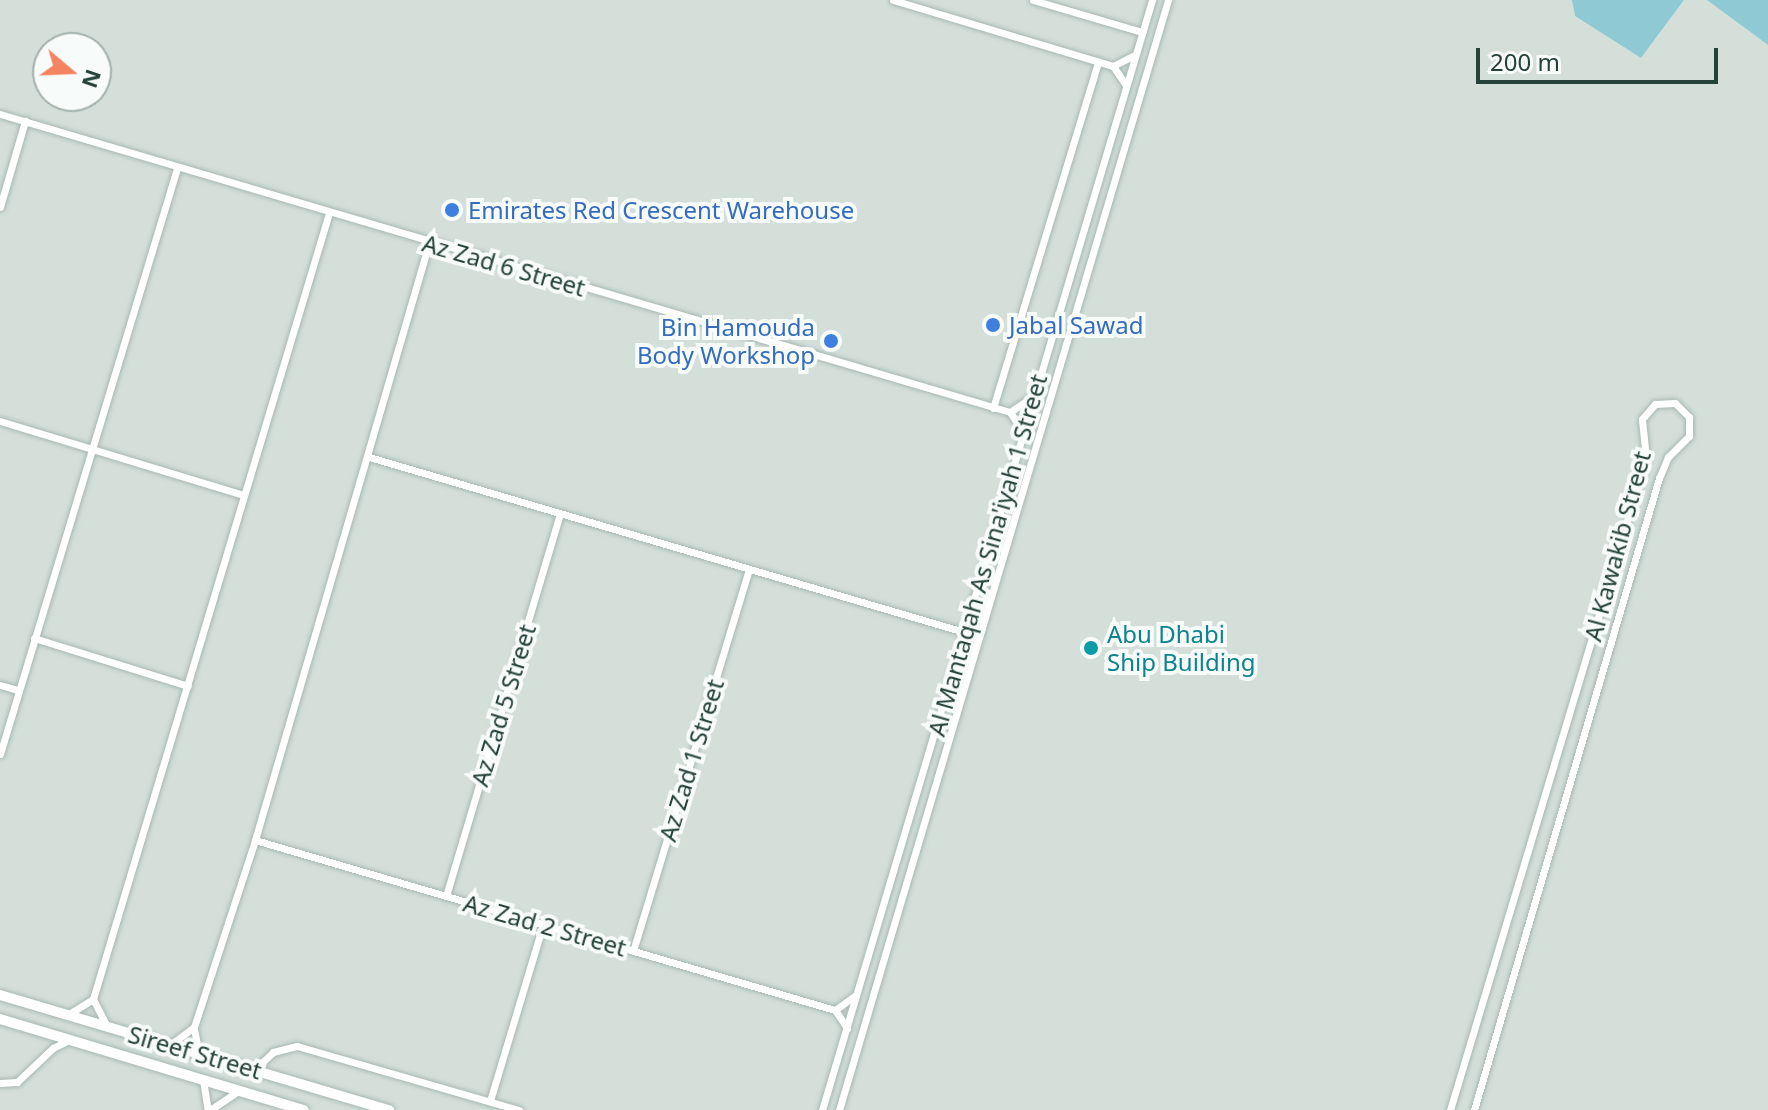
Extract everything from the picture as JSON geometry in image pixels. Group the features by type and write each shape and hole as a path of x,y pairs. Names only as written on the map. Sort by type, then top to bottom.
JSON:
{"main road":[{"name":"Sireef Street","path":"0,995 389,1110"},
{"name":"Sireef Street","path":"0,1019 304,1110"}],"street":[{"path":"893,0 1113,66 1127,85"},
{"path":"1033,0 1142,32"},
{"name":"Al Mantaqah As Sina'iyah 1 Street","path":"822,1110 1152,0"},
{"name":"Al Mantaqah As Sina'iyah 1 Street","path":"839,1110 1168,0"},
{"path":"1113,66 1135,55"},
{"path":"993,408 1098,62"},
{"name":"Az Zad 6 Street","path":"0,114 1010,412"},
{"path":"0,207 25,121"},
{"path":"0,754 177,168"},
{"path":"68,1015 93,999 329,213"},
{"path":"208,1056 197,1045 194,1027 255,840 429,243"},
{"path":"1023,433 1010,412 1034,396"},
{"name":"Al Kawakib Street","path":"1450,1110 1646,458 1642,419 1655,404 1675,403 1689,417 1689,436 1668,457 1659,478 1474,1110"},
{"path":"0,421 243,495"},
{"path":"369,457 964,632"},
{"name":"Az Zad 5 Street","path":"446,896 560,514"},
{"name":"Az Zad 1 Street","path":"633,951 749,570"},
{"path":"34,638 188,686"},
{"path":"0,685 18,690"},
{"name":"Az Zad 2 Street","path":"255,840 835,1010"},
{"path":"490,1101 543,924"},
{"path":"847,1028 835,1010 857,993"},
{"path":"93,999 107,1026"},
{"path":"170,1045 194,1027"},
{"path":"0,1083 17,1082 53,1048 69,1040"},
{"path":"254,1070 273,1052 297,1046 519,1110"},
{"path":"203,1080 209,1110 238,1091"}],"shaded area":[{"path":"0,0 1572,0 1575,16 1641,58 1684,0 1707,0 1768,45 1768,1110 0,1110"}],"water":[{"path":"1572,0 1684,0 1641,58 1575,16"},
{"path":"1707,0 1768,0 1768,45"}],"place":[{"name":"Emirates Red Crescent Warehouse","path":"452,210"},
{"name":"Jabal Sawad","path":"993,325"},
{"name":"Bin Hamouda Body Workshop","path":"831,341"},
{"name":"Abu Dhabi Ship Building","path":"1091,648"}]}
